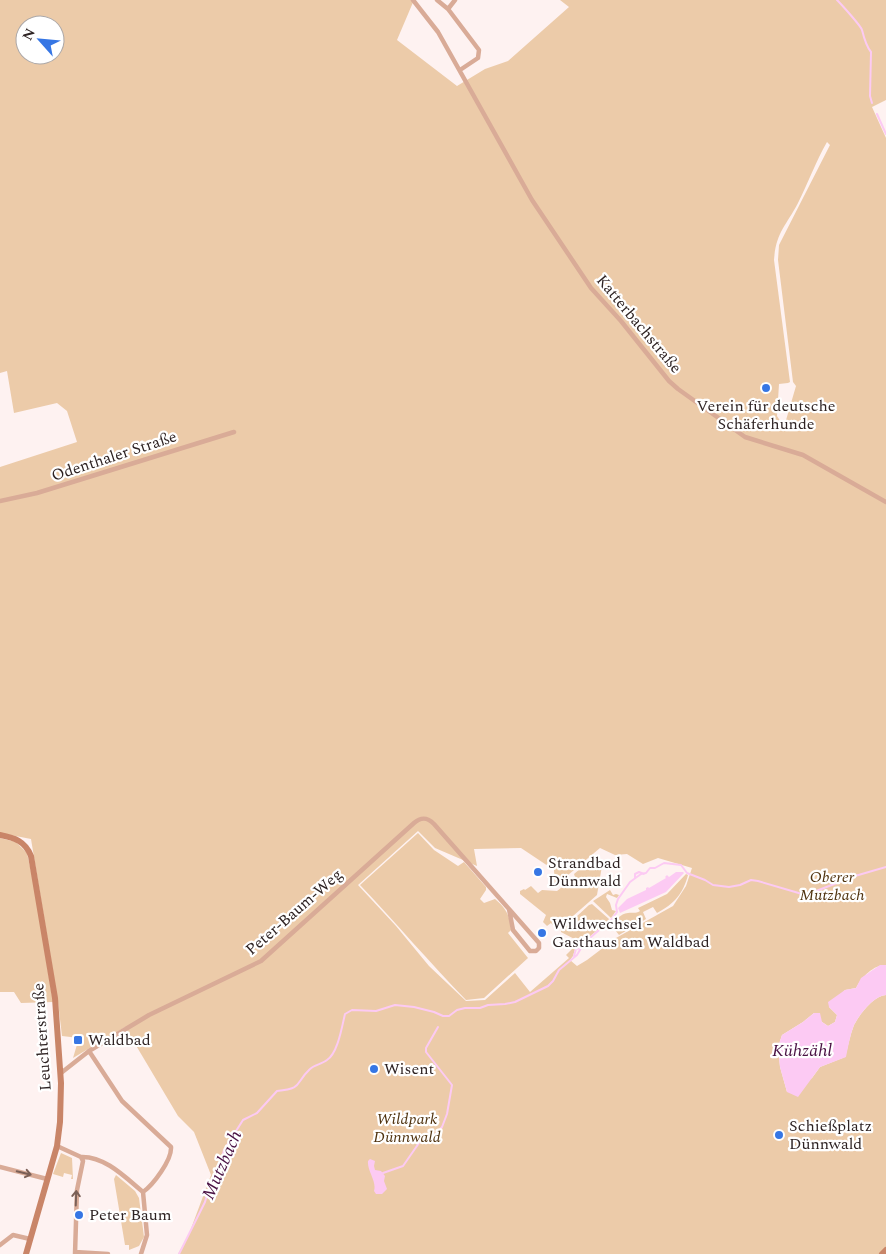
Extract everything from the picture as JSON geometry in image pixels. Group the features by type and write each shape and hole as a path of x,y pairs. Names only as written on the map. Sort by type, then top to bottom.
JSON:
{"street":[{"name":"Katterbachstraße","path":"412,0 438,32 532,200 554,234 591,288 621,321 669,381 693,401 745,437 803,455 886,502"},
{"path":"437,0 448,9 479,50 478,58 460,70"},
{"path":"448,9 455,0"},
{"name":"Odenthaler Straße","path":"0,501 37,493 234,432"},
{"name":"Peter-Baum-Weg","path":"61,1073 89,1051 149,1015 262,961 420,819 426,818 434,824 510,909 539,943 539,948 530,951 513,930 510,909"},
{"name":"Leuchterstraße","path":"0,835 24,843 31,856 55,998 61,1073 60,1122 57,1146 26,1254"},
{"path":"89,1051 122,1101 171,1147 170,1158 149,1188 143,1192"},
{"path":"57,1146 81,1157 90,1157 114,1168 143,1192 147,1235 141,1254"},
{"path":"81,1157 83,1165 76,1190 75,1253 108,1254"},
{"path":"0,1167 47,1179"},
{"path":"0,1245 13,1235 30,1239"},
{"path":"882,1254 886,1250"}],"green space":[{"path":"0,0 414,0 397,40 457,86 485,69 508,61 569,7 560,0 886,0 886,100 872,107 886,138 886,965 872,969 856,988 845,990 829,1007 837,1015 835,1022 828,1026 814,1013 782,1035 778,1047 780,1067 787,1092 812,1078 820,1067 845,1057 854,1025 867,1006 881,996 886,995 886,1254 178,1254 189,1234 211,1175 194,1132 178,1116 125,1027 73,1058 79,1038 62,1036 31,839 0,833 0,467 77,442 67,411 57,403 14,413 7,371 0,373","holes":["827,142 830,145 779,245 778,260 793,382 796,386 784,427 777,416 779,384 790,382 774,260 775,250 779,236 798,203","418,831 435,848 477,866 474,849 521,848 554,870 555,886 600,848 615,855 627,854 643,864 658,858 692,868 686,886 673,906 616,938 577,966 570,960 575,949 581,945 578,943 566,955 569,958 530,992 515,973 485,1000 466,1001 429,966 396,926 358,885"]},
{"path":"418,833 434,850 458,866 464,862 486,887 480,899 484,903 495,899 502,906 510,921 511,930 508,933 528,958 484,998 466,1000 360,885"},
{"path":"0,838 16,842 27,853 53,1002 21,1003 14,992 0,992"},
{"path":"594,857 602,866 597,895 557,930 551,923 547,926 543,922 546,915 520,894 520,891 531,886 538,893 542,890 557,891 575,877 574,874"},
{"path":"686,874 688,875 680,893 663,910 657,913 653,907 643,912 646,919 619,935 611,925 623,915 638,912 640,911 638,908 667,894"},
{"path":"610,890 613,895 619,895 617,898 607,894 606,897 612,910 616,911 611,918 593,901"},
{"path":"592,904 609,919 607,922 582,943 561,932 589,905"},
{"path":"61,1153 72,1158 73,1179 71,1179 72,1175 64,1173 63,1177 53,1174"},
{"path":"116,1175 135,1191 139,1198 144,1237 139,1246 129,1250 129,1245 125,1245 114,1179"}],"water":[{"path":"676,872 684,873 666,892 620,913 618,908 627,899 666,878 667,875 669,877"},
{"name":"Kühzähl","path":"880,965 886,965 886,995 876,999 863,1011 851,1033 846,1057 820,1067 798,1097 787,1092 780,1067 778,1047 782,1035 814,1013 820,1013 822,1022 828,1026 835,1022 837,1015 829,1007 828,1002 845,990 856,988 861,978"},
{"path":"370,1159 375,1161 375,1170 381,1171 385,1176 384,1181 387,1189 382,1194 376,1194 374,1191 375,1187 368,1165"}],"waterway":[{"path":"837,0 861,28 866,45 871,52 870,96 872,103"},
{"path":"877,114 886,134"},
{"name":"Mutzbach","path":"179,1254 205,1202 220,1166 224,1150 243,1120 257,1113 277,1091 295,1087 310,1069 331,1057 339,1039 345,1014 352,1010 376,1011 395,1005 414,1007 449,1016 457,1010 465,1008 480,1008 488,1005 515,1002 548,986 559,970 577,955 584,943 612,919 617,912 616,905 618,899 630,882 641,874 646,873 650,868 655,868 664,863 681,865 687,873 713,885 729,887 751,880 802,894 811,893 855,876 886,867"},
{"name":"Mutzbach","path":"635,878 635,874 639,872 644,874"},
{"name":"Mutzbach","path":"574,956 576,949 580,948"},
{"path":"434,1136 442,1127 447,1114 452,1085 426,1052 426,1048 438,1027"},
{"path":"383,1173 403,1166 419,1143 431,1137"}],"place":[{"name":"Verein für deutsche Schäferhunde","path":"766,388"},
{"name":"Strandbad Dünnwald","path":"538,872"},
{"name":"Wildwechsel - Gasthaus am Waldbad","path":"542,933"},
{"name":"Waldbad","path":"78,1040"},
{"name":"Wisent","path":"374,1069"},
{"name":"Schießplatz Dünnwald","path":"779,1135"},
{"name":"Peter Baum","path":"79,1215"}],"park label":[{"name":"Oberer Mutzbach","path":"832,886"},
{"name":"Wildpark Dünnwald","path":"407,1128"}]}
